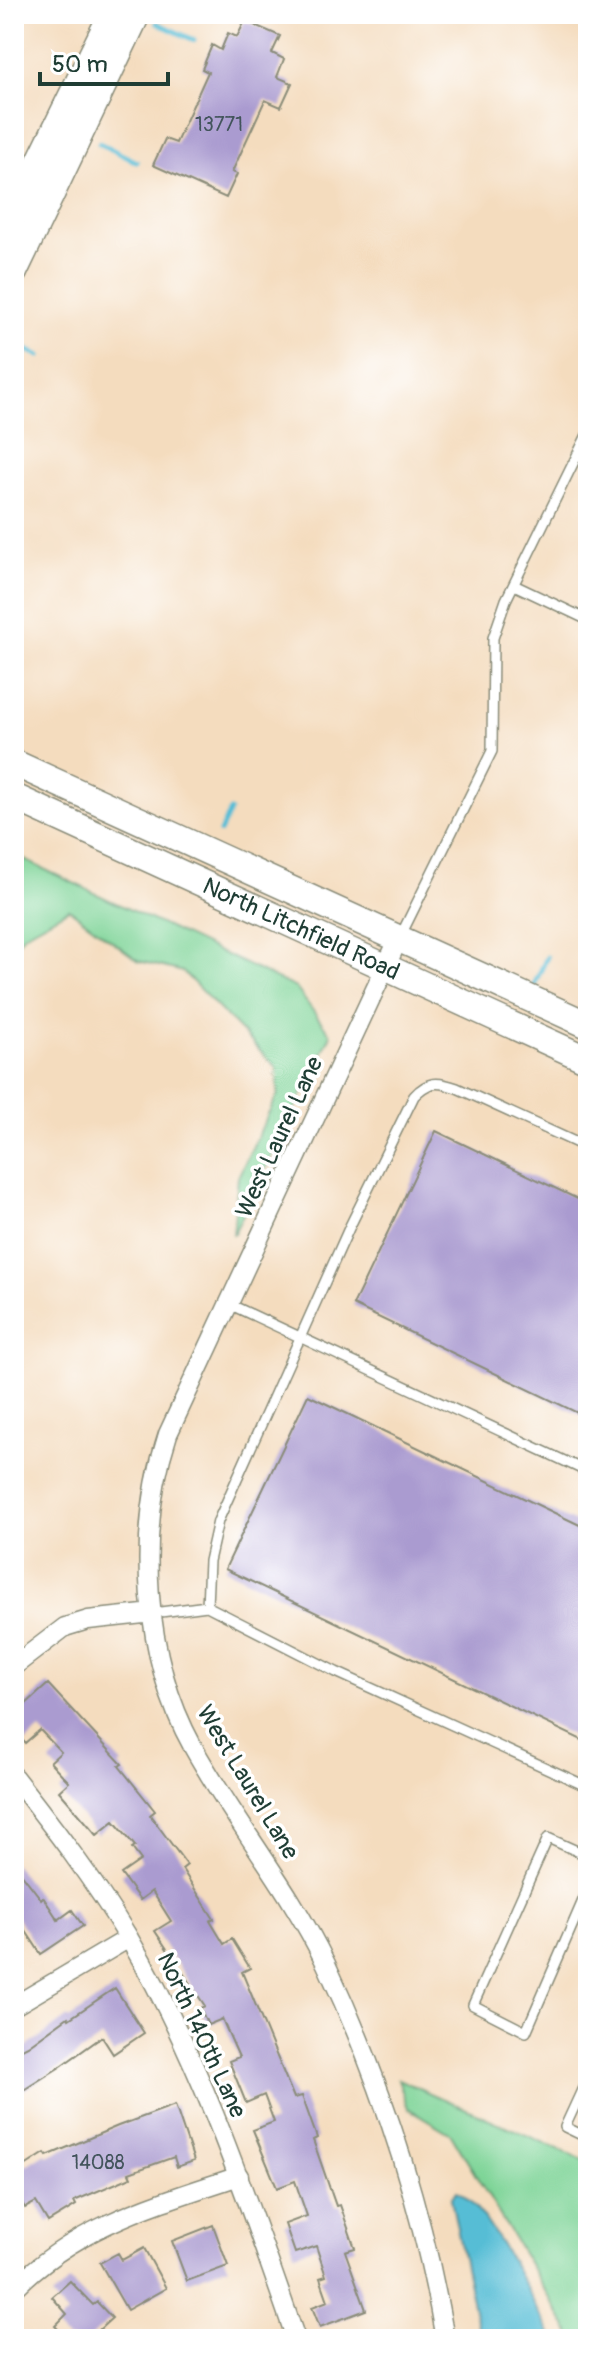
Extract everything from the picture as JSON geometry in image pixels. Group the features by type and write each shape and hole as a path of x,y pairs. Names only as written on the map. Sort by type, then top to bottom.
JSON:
{"main road":[{"path":"14,214 112,14"},
{"path":"14,272 137,14"},
{"name":"North Litchfield Road","path":"14,763 588,1025"},
{"name":"North Litchfield Road","path":"14,797 588,1060"}],"street":[{"name":"West Laurel Lane","path":"399,938 176,1412 155,1477 148,1536 148,1576 171,1698 193,1746 304,1919 366,2055 411,2188 445,2339"},
{"path":"14,1666 65,1627 97,1618 153,1613"},
{"name":"North 140th Lane","path":"14,1777 70,1848 129,1938 197,2073 239,2176 296,2339"},
{"path":"14,2006 129,1938"},
{"path":"14,2289 60,2249 85,2234 120,2217 239,2176"}],"lane":[{"path":"399,938 492,751 493,638 514,585 588,433"},
{"path":"514,585 588,620"},
{"path":"207,1606 209,1561 218,1521 300,1337 414,1096 426,1084 440,1082 588,1148"},
{"path":"227,1303 588,1472"},
{"path":"153,1613 207,1606 336,1672 588,1787"},
{"path":"588,1856 548,1838 473,2005 526,2032 588,1889"},
{"path":"588,2077 565,2127 588,2138"}],"green space":[{"path":"14,855 296,988 331,1035 233,1235 238,1177 278,1094 277,1068 183,972 139,961 69,909 24,934 14,948"},
{"path":"398,2079 588,2162 588,2339 574,2339 451,2134 408,2108"}],"water":[{"path":"456,2191 468,2199 495,2234 553,2339 480,2339 451,2199"}],"building":[{"path":"245,21 280,36 272,53 284,59 277,77 292,83 281,107 265,100 232,172 237,174 226,198 153,165 165,139 176,143 208,72 202,69 212,45 221,50 228,33 237,37"},
{"path":"436,1131 588,1204 588,1418 353,1305"},
{"path":"308,1395 588,1529 588,1743 225,1569"},
{"path":"48,1684 122,1764 119,1766 155,1811 150,1815 187,1865 182,1869 214,1919 210,1921 224,1944 232,1939 250,1968 242,1972 294,2098 302,2096 317,2138 313,2140 336,2206 340,2205 355,2248 345,2251 366,2310 320,2327 312,2307 328,2301 320,2278 326,2276 316,2246 295,2253 285,2224 307,2216 295,2181 277,2188 253,2130 274,2122 264,2095 246,2103 229,2061 239,2057 222,2019 208,2025 200,2008 205,2006 155,1931 171,1921 152,1891 140,1900 121,1874 141,1860 132,1848 135,1846 114,1821 97,1835 59,1791 69,1782 50,1762 61,1752 40,1730 25,1743 14,1731 14,1715"},
{"path":"14,1864 41,1899 43,1897 58,1920 72,1910 83,1926 41,1954 14,1913"},
{"path":"115,1988 144,2033 113,2054 102,2037 14,2096 14,2053"},
{"path":"175,2105 194,2161 177,2167 174,2157 129,2173 131,2177 74,2201 76,2205 48,2222 36,2202 25,2208 14,2189 14,2173 45,2153 47,2156"},
{"path":"213,2225 228,2266 187,2281 172,2241"},
{"path":"144,2248 166,2288 127,2310 100,2263 118,2253 122,2260"},
{"path":"70,2281 93,2305 97,2302 112,2318 89,2339 67,2339 55,2326 67,2314 52,2297"}],"waterway":[{"path":"157,23 194,40"},
{"path":"99,143 137,162"},
{"path":"14,344 40,356"},
{"path":"220,832 230,811"},
{"path":"534,985 547,957"}]}
